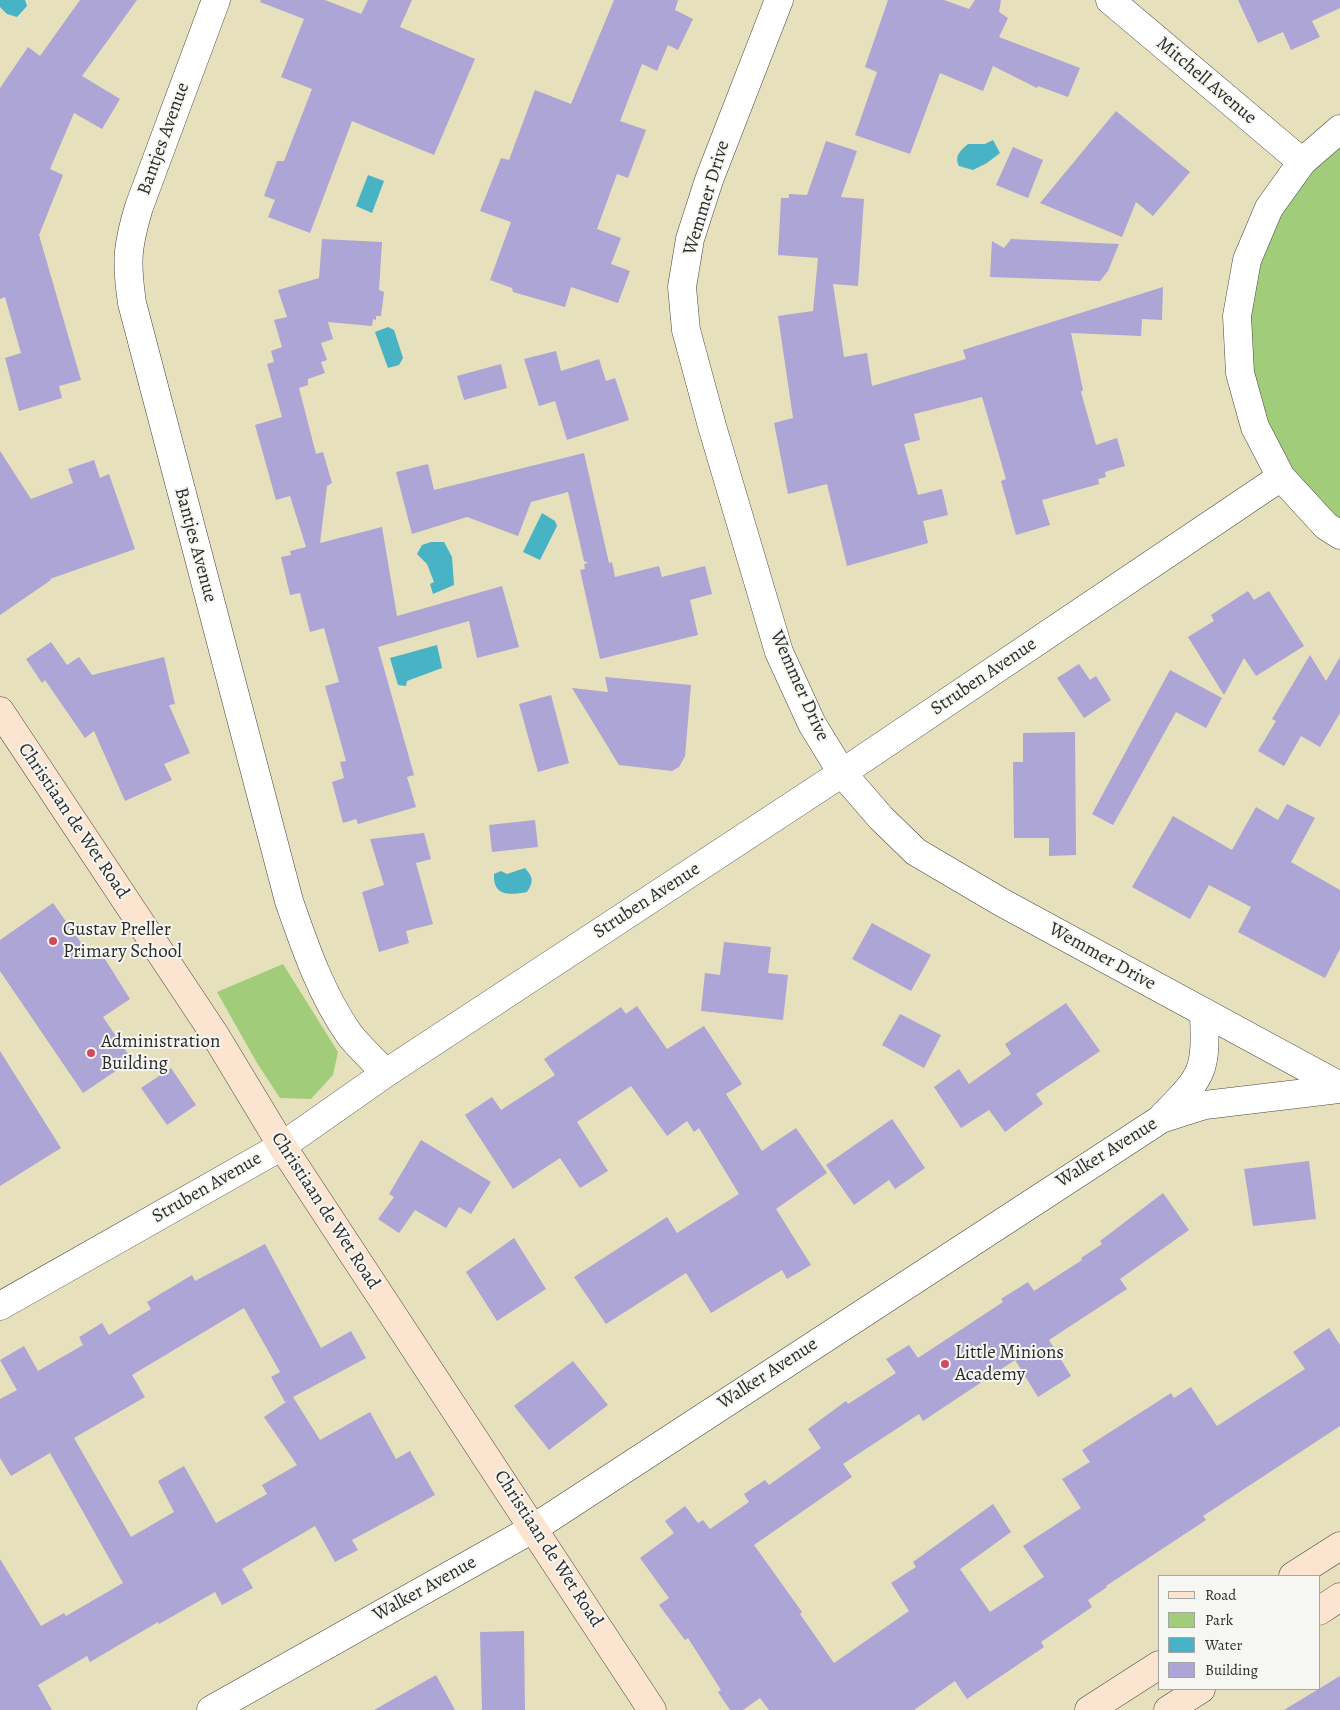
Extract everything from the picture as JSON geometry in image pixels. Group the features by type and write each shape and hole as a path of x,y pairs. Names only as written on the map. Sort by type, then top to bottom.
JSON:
{"main road":[{"name":"Christiaan de Wet Road","path":"0,711 215,1035 282,1146 652,1710"},
{"path":"1295,1575 1340,1546"},
{"path":"1320,1611 1340,1597"},
{"path":"1090,1710 1158,1666"},
{"path":"1168,1710 1199,1690"}],"street":[{"name":"Bantjes Avenue","path":"216,0 139,207 129,242 127,270 132,303 289,901 305,948 323,989 350,1035 386,1073"},
{"name":"Wemmer Drive","path":"779,0 707,189 690,239 683,295 686,330 779,652 812,724 842,773 880,818 916,852 1001,902 1340,1088"},
{"name":"Mitchell Avenue","path":"1110,0 1302,162"},
{"path":"1340,129 1302,162 1269,208 1247,260 1238,316 1240,373 1255,427 1281,477 1326,526 1340,535"},
{"name":"Struben Avenue","path":"0,1306 282,1146 386,1073 842,773 1281,477"},
{"path":"1161,1118 1191,1088 1202,1070 1206,1051 1204,1012"},
{"name":"Walker Avenue","path":"211,1710 534,1528 1161,1118 1205,1105 1340,1088"}],"green space":[{"path":"1340,140 1340,524 1287,467 1257,402 1247,331 1259,259 1290,194"},
{"path":"283,964 338,1052 333,1075 311,1099 280,1098 257,1063 217,992"}],"water":[{"path":"0,0 25,0 27,6 17,17 7,14 0,7"},
{"path":"993,140 1000,153 987,163 973,170 959,166 957,159 960,151 968,144 985,144"},
{"path":"368,175 384,181 372,213 356,206"},
{"path":"388,327 394,330 403,358 399,365 388,368 375,332"},
{"path":"542,513 555,521 557,526 540,560 523,552"},
{"path":"431,542 444,542 452,557 454,585 433,594 430,584 434,582 427,564 417,554 422,545"},
{"path":"437,645 442,668 407,681 406,686 398,685 390,658"},
{"path":"525,868 532,879 527,892 509,894 500,891 496,887 494,874 501,871 507,874"}],"building":[{"path":"80,0 137,0 82,76 120,99 102,129 74,113 50,169 63,175 39,235 81,380 59,386 62,398 19,411 5,358 21,353 5,297 0,299 0,88 28,47 40,56"},
{"path":"261,0 325,0 361,14 368,0 412,0 400,27 475,59 434,155 352,121 310,233 268,217 275,200 264,196 277,161 284,161 312,89 281,77 304,19 260,2"},
{"path":"614,0 678,0 675,10 693,19 678,50 668,45 657,71 642,64 620,121 646,130 628,178 617,174 597,229 621,238 611,264 630,271 618,303 571,287 565,307 513,292 512,288 490,280 511,222 480,211 501,158 509,160 535,90 571,104"},
{"path":"888,0 944,0 969,9 975,0 1001,0 999,12 1008,18 999,37 1080,68 1068,97 1038,86 1037,88 993,66 983,91 940,73 910,154 855,135 877,72 865,67"},
{"path":"1238,0 1340,0 1340,8 1312,21 1320,37 1291,50 1283,32 1258,43"},
{"path":"1116,111 1190,172 1153,216 1136,202 1122,237 1040,203"},
{"path":"826,141 857,151 841,197 864,199 858,286 833,284 844,357 867,353 872,386 966,359 963,350 1163,287 1162,320 1142,319 1141,336 1071,333 1083,390 1081,392 1096,445 1117,438 1125,466 1105,472 1106,477 1098,479 1099,484 1042,500 1050,525 1016,535 1001,481 1006,479 982,397 914,414 920,440 904,444 918,495 942,489 948,515 923,521 928,543 847,566 827,484 788,494 774,423 793,418 778,316 813,311 818,258 778,255 781,198 789,198 789,194 807,195"},
{"path":"1013,147 1043,160 1028,198 996,185"},
{"path":"322,239 382,242 379,290 384,292 381,316 376,316 376,320 373,319 372,326 328,322 333,339 321,343 327,360 321,362 325,373 308,379 308,385 299,388 316,454 323,452 332,483 327,486 320,543 382,527 397,616 502,586 519,647 477,658 469,621 378,647 414,775 407,777 416,807 358,824 356,819 343,823 332,782 344,778 340,762 346,761 325,686 339,682 324,628 310,632 300,593 290,595 281,557 291,555 290,551 306,547 290,496 276,500 255,425 282,417 267,364 274,362 271,351 282,347 274,320 287,317 278,290 319,278"},
{"path":"1011,239 1119,244 1108,271 1100,281 990,277 992,241 1004,248"},
{"path":"556,351 561,371 599,359 606,381 615,378 629,420 567,440 555,401 539,406 524,359"},
{"path":"501,364 507,388 464,400 457,376"},
{"path":"0,451 31,499 73,483 68,469 94,460 100,478 109,474 135,549 50,579 0,615"},
{"path":"584,453 609,563 612,562 615,577 659,566 662,577 705,566 712,594 690,600 698,635 600,659 580,570 585,569 584,564 588,563 584,561 568,492 531,502 518,536 467,517 412,534 396,472 428,464 434,490"},
{"path":"1248,591 1254,600 1269,591 1304,646 1256,676 1244,658 1224,695 1188,637 1214,621 1211,615"},
{"path":"51,642 67,665 79,657 92,675 164,657 175,704 169,705 190,753 164,764 172,780 125,801 94,731 85,738 45,680 42,683 26,659"},
{"path":"1310,655 1326,681 1340,657 1340,713 1320,747 1301,736 1284,766 1258,751 1276,721 1272,719"},
{"path":"1079,664 1090,680 1096,676 1111,700 1084,718 1057,678"},
{"path":"1170,670 1222,698 1206,728 1176,712 1113,825 1092,814"},
{"path":"605,677 691,685 685,756 679,767 672,771 619,765 572,688 608,692"},
{"path":"551,695 569,763 538,772 519,704"},
{"path":"1075,732 1076,855 1049,856 1049,838 1014,838 1013,762 1023,762 1023,733"},
{"path":"1287,804 1315,818 1291,862 1340,890 1340,949 1325,978 1238,932 1251,907 1209,885 1190,919 1132,887 1173,816 1232,850 1256,807 1278,820"},
{"path":"535,820 538,847 492,852 489,825"},
{"path":"424,833 431,859 416,863 433,924 406,931 409,943 379,952 362,892 384,885 370,839"},
{"path":"53,903 91,957 100,951 130,999 103,1017 132,1060 83,1093 0,971 0,940"},
{"path":"872,923 931,955 911,991 852,959"},
{"path":"724,942 771,947 768,973 788,975 783,1020 701,1011 705,973 720,975"},
{"path":"1066,1003 1100,1051 1036,1094 1043,1104 1005,1132 989,1110 961,1128 934,1087 959,1069 969,1084 1011,1054 1005,1044"},
{"path":"637,1006 667,1049 704,1026 742,1084 726,1094 762,1151 796,1128 827,1173 776,1209 811,1265 787,1279 782,1270 711,1313 686,1273 606,1324 574,1277 667,1217 677,1233 739,1194 699,1128 694,1132 687,1121 667,1136 631,1086 577,1122 608,1171 580,1188 560,1158 513,1189 465,1115 492,1097 501,1110 555,1075 544,1059 621,1007 626,1014"},
{"path":"900,1014 941,1035 924,1068 882,1045"},
{"path":"0,1051 61,1148 0,1186"},
{"path":"171,1068 196,1105 167,1125 141,1088"},
{"path":"892,1119 925,1168 895,1189 889,1180 854,1205 826,1165"},
{"path":"421,1140 491,1182 471,1214 459,1207 446,1228 415,1210 399,1233 378,1219 394,1197 389,1194"},
{"path":"1309,1161 1316,1219 1253,1226 1244,1169"},
{"path":"1163,1193 1189,1230 1120,1279 1127,1289 1049,1340 1071,1376 1038,1397 1015,1360 923,1421 919,1414 843,1464 852,1477 754,1545 802,1612 800,1614 834,1663 909,1611 891,1583 916,1567 913,1562 993,1504 1011,1532 960,1569 990,1612 1044,1577 1023,1546 1081,1508 1062,1479 1090,1462 1082,1450 1171,1393 1174,1398 1191,1387 1217,1426 1305,1369 1293,1352 1329,1328 1340,1345 1340,1426 1203,1516 1206,1520 1106,1586 1088,1600 1092,1607 1041,1642 1044,1647 967,1699 955,1681 914,1710 769,1710 760,1698 743,1710 730,1710 718,1692 721,1690 688,1638 685,1640 659,1605 669,1598 640,1558 674,1533 665,1521 685,1506 698,1523 703,1520 710,1529 749,1502 744,1494 765,1480 769,1485 821,1448 808,1429 846,1401 848,1404 896,1373 886,1359 909,1345 918,1358 1003,1302 1001,1299 1028,1282 1034,1291 1082,1260 1081,1258 1102,1244 1100,1241"},
{"path":"514,1238 546,1289 497,1321 466,1272"},
{"path":"265,1244 321,1348 351,1331 366,1358 293,1397 320,1440 370,1412 396,1459 410,1451 435,1495 352,1540 358,1550 335,1562 315,1526 242,1569 253,1588 222,1605 215,1592 159,1624 158,1622 90,1662 87,1656 38,1685 52,1710 0,1710 0,1559 41,1626 64,1613 66,1616 123,1583 50,1453 11,1476 0,1458 0,1399 17,1390 0,1360 24,1346 38,1371 83,1345 79,1337 102,1323 109,1335 151,1309 147,1302 192,1275 195,1281","holes":["244,1308 280,1372 271,1377 285,1402 289,1400 264,1417 297,1465 262,1485 267,1494 216,1523 184,1466 158,1481 174,1512 131,1537 74,1438 145,1397 132,1375"]},
{"path":"573,1361 608,1405 549,1450 514,1406"},
{"path":"524,1631 525,1710 482,1710 480,1632"},
{"path":"436,1675 455,1710 374,1710"},
{"path":"1340,1676 1340,1710 1284,1710 1320,1690 1320,1688"}],"place":[{"name":"Gustav Preller Primary School","path":"53,941"},
{"name":"Administration Building","path":"91,1053"},
{"name":"Little Minions Academy","path":"945,1364"}]}
